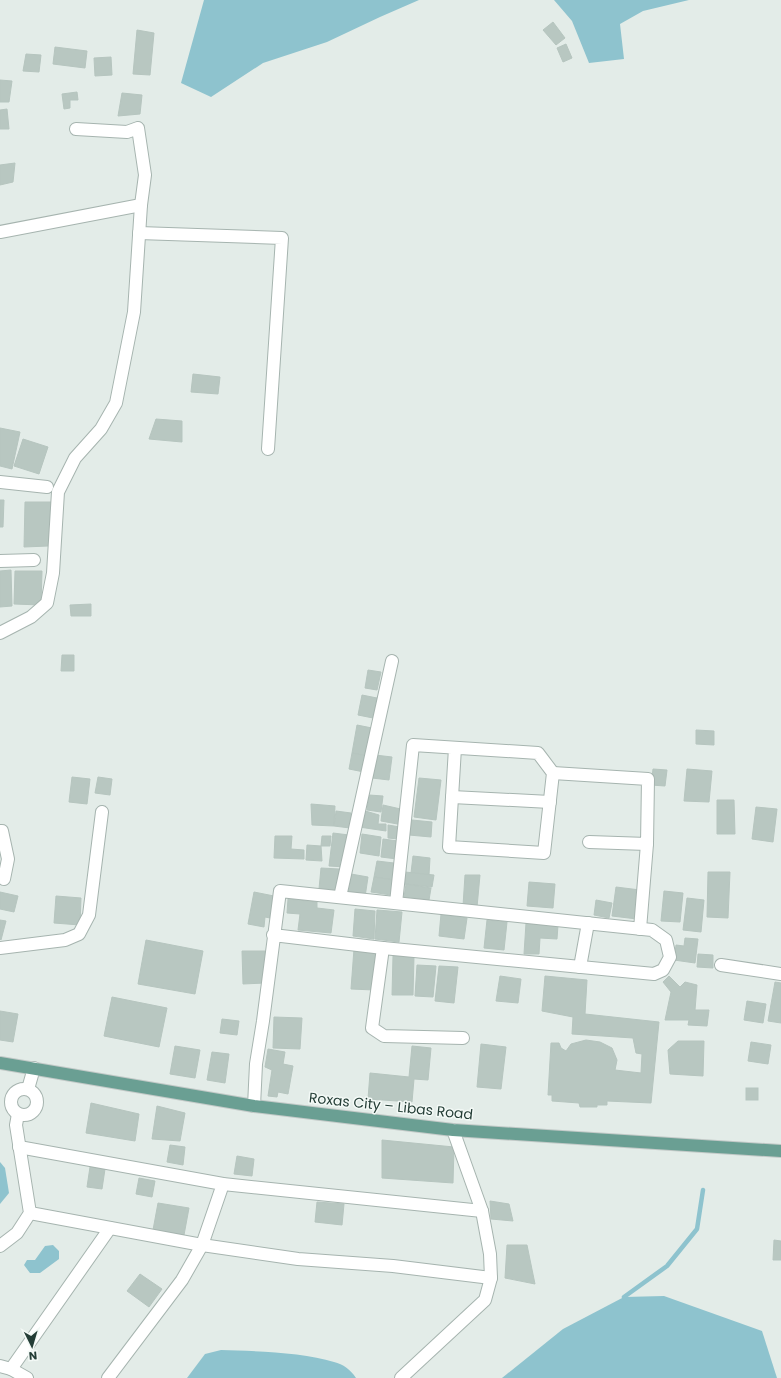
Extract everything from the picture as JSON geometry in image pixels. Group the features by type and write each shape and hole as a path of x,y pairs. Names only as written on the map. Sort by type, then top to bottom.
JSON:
{"main road":[{"name":"Roxas City – Libas Road","path":"0,1063 254,1106 453,1130 781,1151"}],"street":[{"path":"0,633 31,617 47,603 53,573 58,492 75,458 101,429 116,403 134,312 141,205 145,174 138,128 127,132 76,129"},
{"path":"0,232 141,205"},
{"path":"139,233 282,238 268,449"},
{"path":"0,482 47,487"},
{"path":"0,561 34,560"},
{"path":"340,897 392,661"},
{"path":"396,903 413,745 538,753 553,773 544,853 448,847 455,748"},
{"path":"553,773 648,779 647,844 640,929"},
{"path":"452,796 550,802"},
{"path":"0,948 65,940 79,934 89,915 102,812"},
{"path":"0,831 2,831 8,859 4,879"},
{"path":"590,842 647,844"},
{"path":"254,1106 256,1064 263,1021 273,935 280,890 652,930 666,940 670,957 663,970 654,974 383,948 273,935"},
{"path":"580,967 588,924"},
{"path":"383,948 372,1028 384,1036 463,1038"},
{"path":"720,965 781,974"},
{"path":"28,1089 34,1068"},
{"path":"19,1089 28,1089 36,1095 37,1106 29,1114 18,1114 11,1106 12,1095 19,1089"},
{"path":"0,1246 17,1233 30,1213 16,1125 18,1114"},
{"path":"401,1378 485,1300 491,1278 490,1254 482,1211 453,1130"},
{"path":"19,1147 223,1184 482,1211"},
{"path":"108,1378 182,1280 202,1245 223,1184"},
{"path":"30,1213 202,1245 298,1258 393,1266 491,1278"},
{"path":"27,1378 6,1367 110,1228"}],"water":[{"path":"204,0 419,0 327,42 263,63 211,97 181,83"},
{"path":"554,0 689,0 643,11 620,24 624,59 589,63 572,21"},
{"path":"0,1162 5,1168 9,1193 0,1204"},
{"path":"53,1245 59,1251 59,1259 40,1273 30,1273 24,1265 27,1260 35,1260 45,1246"},
{"path":"664,1296 762,1331 777,1378 502,1378 563,1329 624,1297"},
{"path":"221,1350 308,1356 344,1366 356,1378 187,1378 205,1354"}],"building":[{"path":"553,22 565,38 556,45 543,30"},
{"path":"137,30 154,33 150,75 133,74"},
{"path":"566,44 572,58 563,62 557,48"},
{"path":"55,47 87,51 85,68 53,64"},
{"path":"26,54 41,55 39,72 23,71"},
{"path":"111,57 112,75 95,76 94,58"},
{"path":"0,80 12,81 9,102 0,102"},
{"path":"77,92 78,100 70,100 70,108 64,109 62,94"},
{"path":"122,93 142,95 140,114 118,116"},
{"path":"7,109 9,129 0,129 0,110"},
{"path":"15,163 13,182 0,185 0,165"},
{"path":"193,374 220,377 218,394 191,392"},
{"path":"156,419 182,421 182,442 149,439"},
{"path":"0,428 20,432 12,469 0,466"},
{"path":"23,439 48,447 39,474 14,466"},
{"path":"0,500 4,500 3,527 0,527"},
{"path":"25,502 53,502 48,546 24,547"},
{"path":"11,570 12,606 0,607 0,571"},
{"path":"15,571 42,571 41,605 14,604"},
{"path":"91,604 91,616 71,616 70,605"},
{"path":"62,655 74,655 74,671 61,671"},
{"path":"368,670 381,672 377,690 365,688"},
{"path":"362,695 377,698 373,718 358,715"},
{"path":"357,725 372,728 367,756 352,753"},
{"path":"696,730 714,731 714,745 696,744"},
{"path":"352,753 367,756 364,772 349,769"},
{"path":"375,755 392,757 389,780 372,778"},
{"path":"653,769 667,770 665,786 651,785"},
{"path":"687,769 712,771 709,802 684,801"},
{"path":"72,777 90,779 87,804 69,802"},
{"path":"98,777 112,779 110,795 95,793"},
{"path":"419,778 441,780 436,820 414,817"},
{"path":"369,795 383,796 381,812 367,810"},
{"path":"717,800 734,800 735,834 717,834"},
{"path":"311,804 335,806 334,826 312,825"},
{"path":"383,805 405,810 403,825 381,821"},
{"path":"756,807 777,809 773,842 752,839"},
{"path":"362,810 379,815 378,824 386,824 386,831 359,827"},
{"path":"336,811 351,813 350,828 334,826"},
{"path":"412,820 432,822 431,837 409,835"},
{"path":"388,825 400,827 398,839 388,838"},
{"path":"333,833 349,835 346,867 329,866"},
{"path":"362,834 381,837 379,856 360,853"},
{"path":"275,836 292,836 291,849 304,850 304,859 274,858"},
{"path":"322,836 331,836 330,846 321,846"},
{"path":"383,839 398,841 397,859 381,857"},
{"path":"307,845 321,846 322,861 306,860"},
{"path":"413,856 430,858 429,875 411,873"},
{"path":"377,861 394,863 393,880 374,877"},
{"path":"321,868 339,869 337,891 319,889"},
{"path":"405,872 434,875 432,887 404,884"},
{"path":"708,872 730,872 728,918 707,917"},
{"path":"351,874 368,877 365,897 348,895"},
{"path":"465,875 480,875 477,907 463,906"},
{"path":"374,877 393,880 391,895 371,892"},
{"path":"529,882 555,884 553,908 527,906"},
{"path":"406,884 431,888 429,900 404,897"},
{"path":"616,887 640,890 637,919 612,916"},
{"path":"664,891 683,893 680,922 661,921"},
{"path":"0,892 18,896 14,912 0,909"},
{"path":"254,892 274,896 270,918 265,917 264,927 248,924"},
{"path":"56,896 81,898 80,925 54,923"},
{"path":"687,898 704,900 701,932 683,930"},
{"path":"288,899 317,902 317,908 334,910 331,933 298,930 300,914 287,913"},
{"path":"596,900 612,903 609,918 594,915"},
{"path":"355,909 375,911 374,939 353,936"},
{"path":"377,910 402,912 399,942 375,939"},
{"path":"441,914 467,918 464,939 439,936"},
{"path":"0,920 6,921 1,940 0,939"},
{"path":"487,920 507,922 504,950 484,948"},
{"path":"526,923 558,925 557,939 540,938 539,954 524,954"},
{"path":"685,938 698,939 695,963 674,960 676,945 684,946"},
{"path":"146,940 203,951 195,994 138,984"},
{"path":"354,949 377,950 374,990 351,989"},
{"path":"242,951 265,951 265,983 243,984"},
{"path":"698,954 713,955 713,968 697,967"},
{"path":"393,956 414,956 413,995 392,995"},
{"path":"417,965 436,966 433,997 415,996"},
{"path":"439,966 458,967 454,1003 435,1001"},
{"path":"500,976 521,979 518,1003 496,1001"},
{"path":"545,976 587,980 585,1014 659,1022 651,1103 607,1101 607,1105 597,1105 597,1107 580,1107 579,1103 552,1101 552,1095 548,1095 551,1043 559,1043 561,1048 566,1051 571,1044 586,1040 600,1042 612,1048 617,1060 615,1070 641,1073 642,1054 636,1053 633,1038 572,1034 573,1017 542,1011"},
{"path":"669,976 680,987 685,982 697,985 695,1010 709,1010 707,1026 688,1025 689,1020 665,1020 671,992 663,982"},
{"path":"775,982 781,983 781,1023 768,1021"},
{"path":"112,997 167,1008 159,1047 104,1036"},
{"path":"747,1001 766,1004 763,1023 744,1020"},
{"path":"0,1011 18,1014 13,1042 0,1040"},
{"path":"274,1017 302,1018 300,1049 273,1048"},
{"path":"222,1019 239,1021 237,1035 220,1033"},
{"path":"678,1041 704,1041 703,1076 670,1074 668,1050"},
{"path":"751,1042 771,1045 768,1064 748,1061"},
{"path":"481,1044 506,1047 501,1089 477,1087"},
{"path":"175,1046 200,1050 195,1078 170,1074"},
{"path":"412,1046 431,1048 428,1080 414,1079 412,1102 368,1099 370,1073 409,1077"},
{"path":"268,1049 285,1052 283,1064 293,1066 288,1094 278,1092 277,1097 268,1096 272,1070 265,1067"},
{"path":"212,1052 229,1054 225,1083 207,1080"},
{"path":"746,1088 758,1088 758,1100 746,1100"},
{"path":"91,1103 139,1114 135,1141 86,1133"},
{"path":"157,1106 185,1113 180,1141 152,1139"},
{"path":"382,1140 454,1147 453,1183 382,1178"},
{"path":"170,1145 185,1147 183,1165 167,1162"},
{"path":"237,1156 254,1159 252,1176 234,1174"},
{"path":"90,1167 105,1169 102,1189 87,1187"},
{"path":"139,1178 155,1181 152,1197 136,1194"},
{"path":"490,1201 509,1204 513,1221 491,1219"},
{"path":"317,1202 344,1204 342,1225 315,1222"},
{"path":"158,1203 189,1208 184,1235 153,1230"},
{"path":"774,1240 781,1241 781,1260 773,1260"},
{"path":"507,1245 527,1245 535,1284 505,1278"},
{"path":"140,1274 162,1289 149,1307 127,1291"}],"waterway":[{"path":"624,1297 667,1266 697,1229 703,1190"}]}
